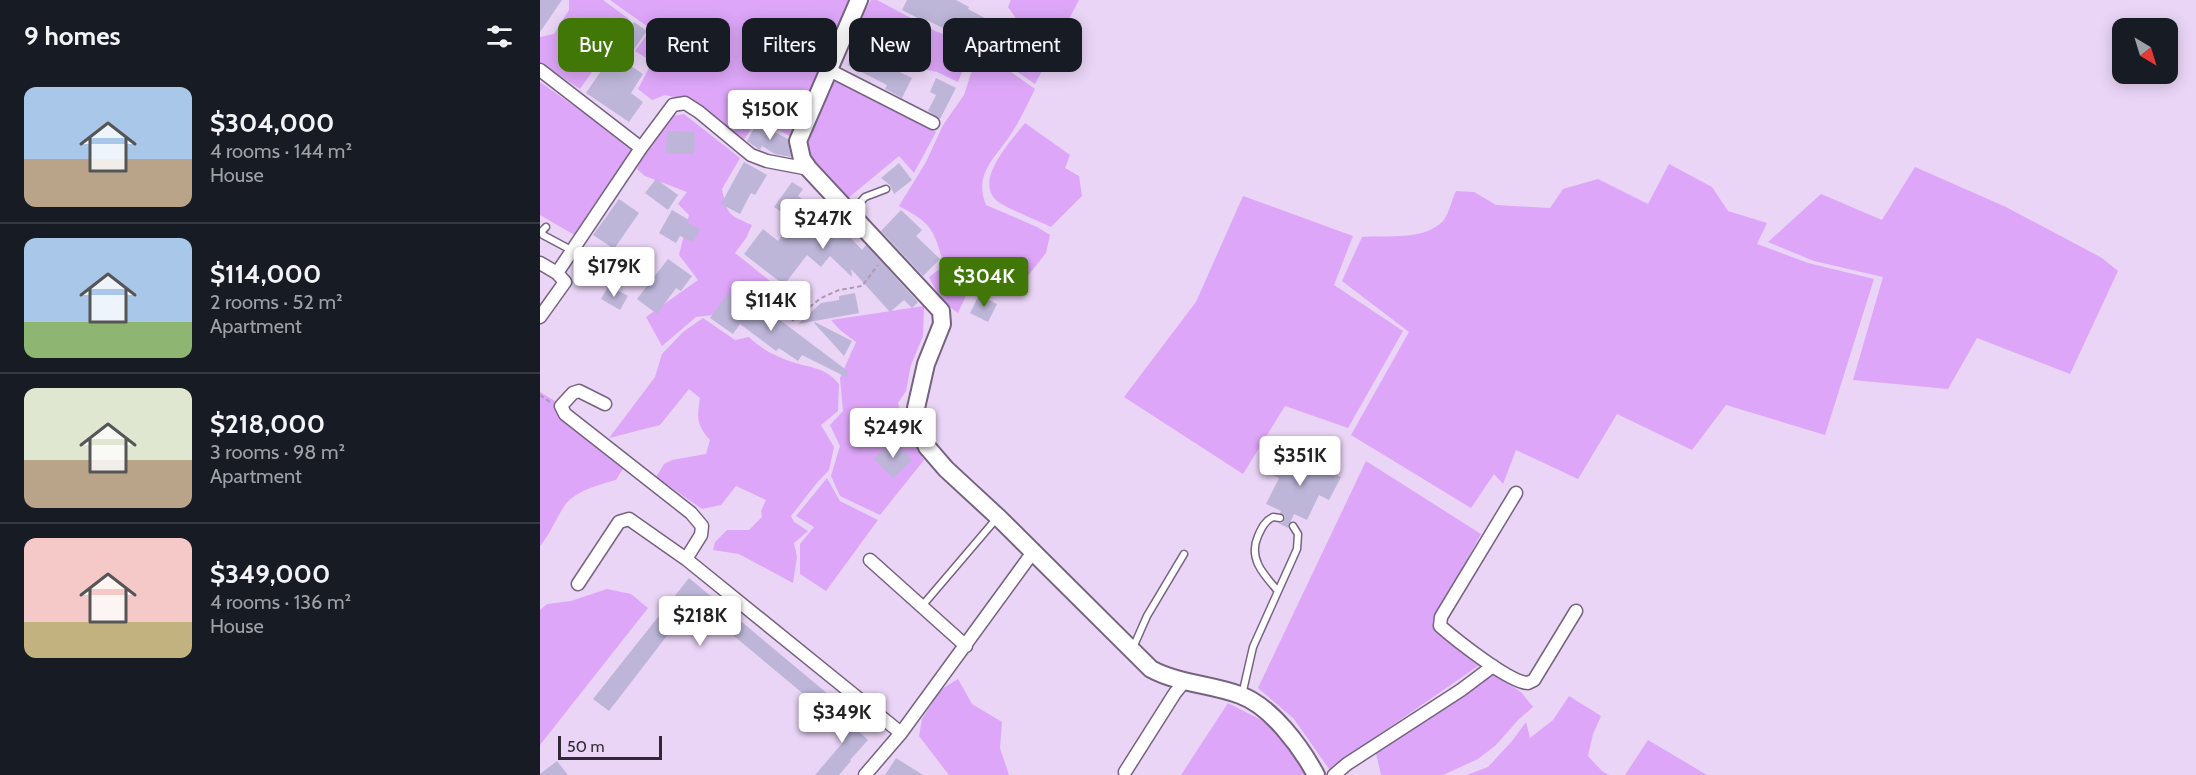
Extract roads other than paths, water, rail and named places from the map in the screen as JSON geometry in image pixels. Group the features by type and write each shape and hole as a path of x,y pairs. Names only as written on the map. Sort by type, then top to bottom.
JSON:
{"street":[{"path":"837,51 859,0"},
{"path":"540,70 641,148"},
{"path":"828,72 798,141 802,159 941,311 942,324 926,364 916,408 918,428 927,447 946,470 998,517 1151,669 1165,676 1242,696 1266,711 1302,749 1316,775"},
{"path":"833,72 933,123"},
{"path":"557,273 641,148 673,105 685,103 751,155 767,161 809,169"},
{"path":"540,263 557,273 565,282 540,318"},
{"path":"605,404 579,391 573,393 561,406 565,414 692,513 702,526 701,535 686,559"},
{"path":"1516,494 1441,616 1440,626 1493,666 1524,683 1534,680 1576,611"},
{"path":"578,584 619,522 629,519 686,559 902,733"},
{"path":"865,775 902,733 1033,552"},
{"path":"870,560 966,646"},
{"path":"1334,775 1493,666"},
{"path":"1125,772 1185,681"}],"lane":[{"path":"850,213 865,197 886,189"},
{"path":"546,227 542,231 543,235 573,251"},
{"path":"922,606 998,517"},
{"path":"1278,591 1258,565 1253,551 1263,525 1273,517 1280,518"},
{"path":"1242,696 1253,647 1297,549 1298,534 1293,526"},
{"path":"1132,650 1147,616 1184,554"}]}
